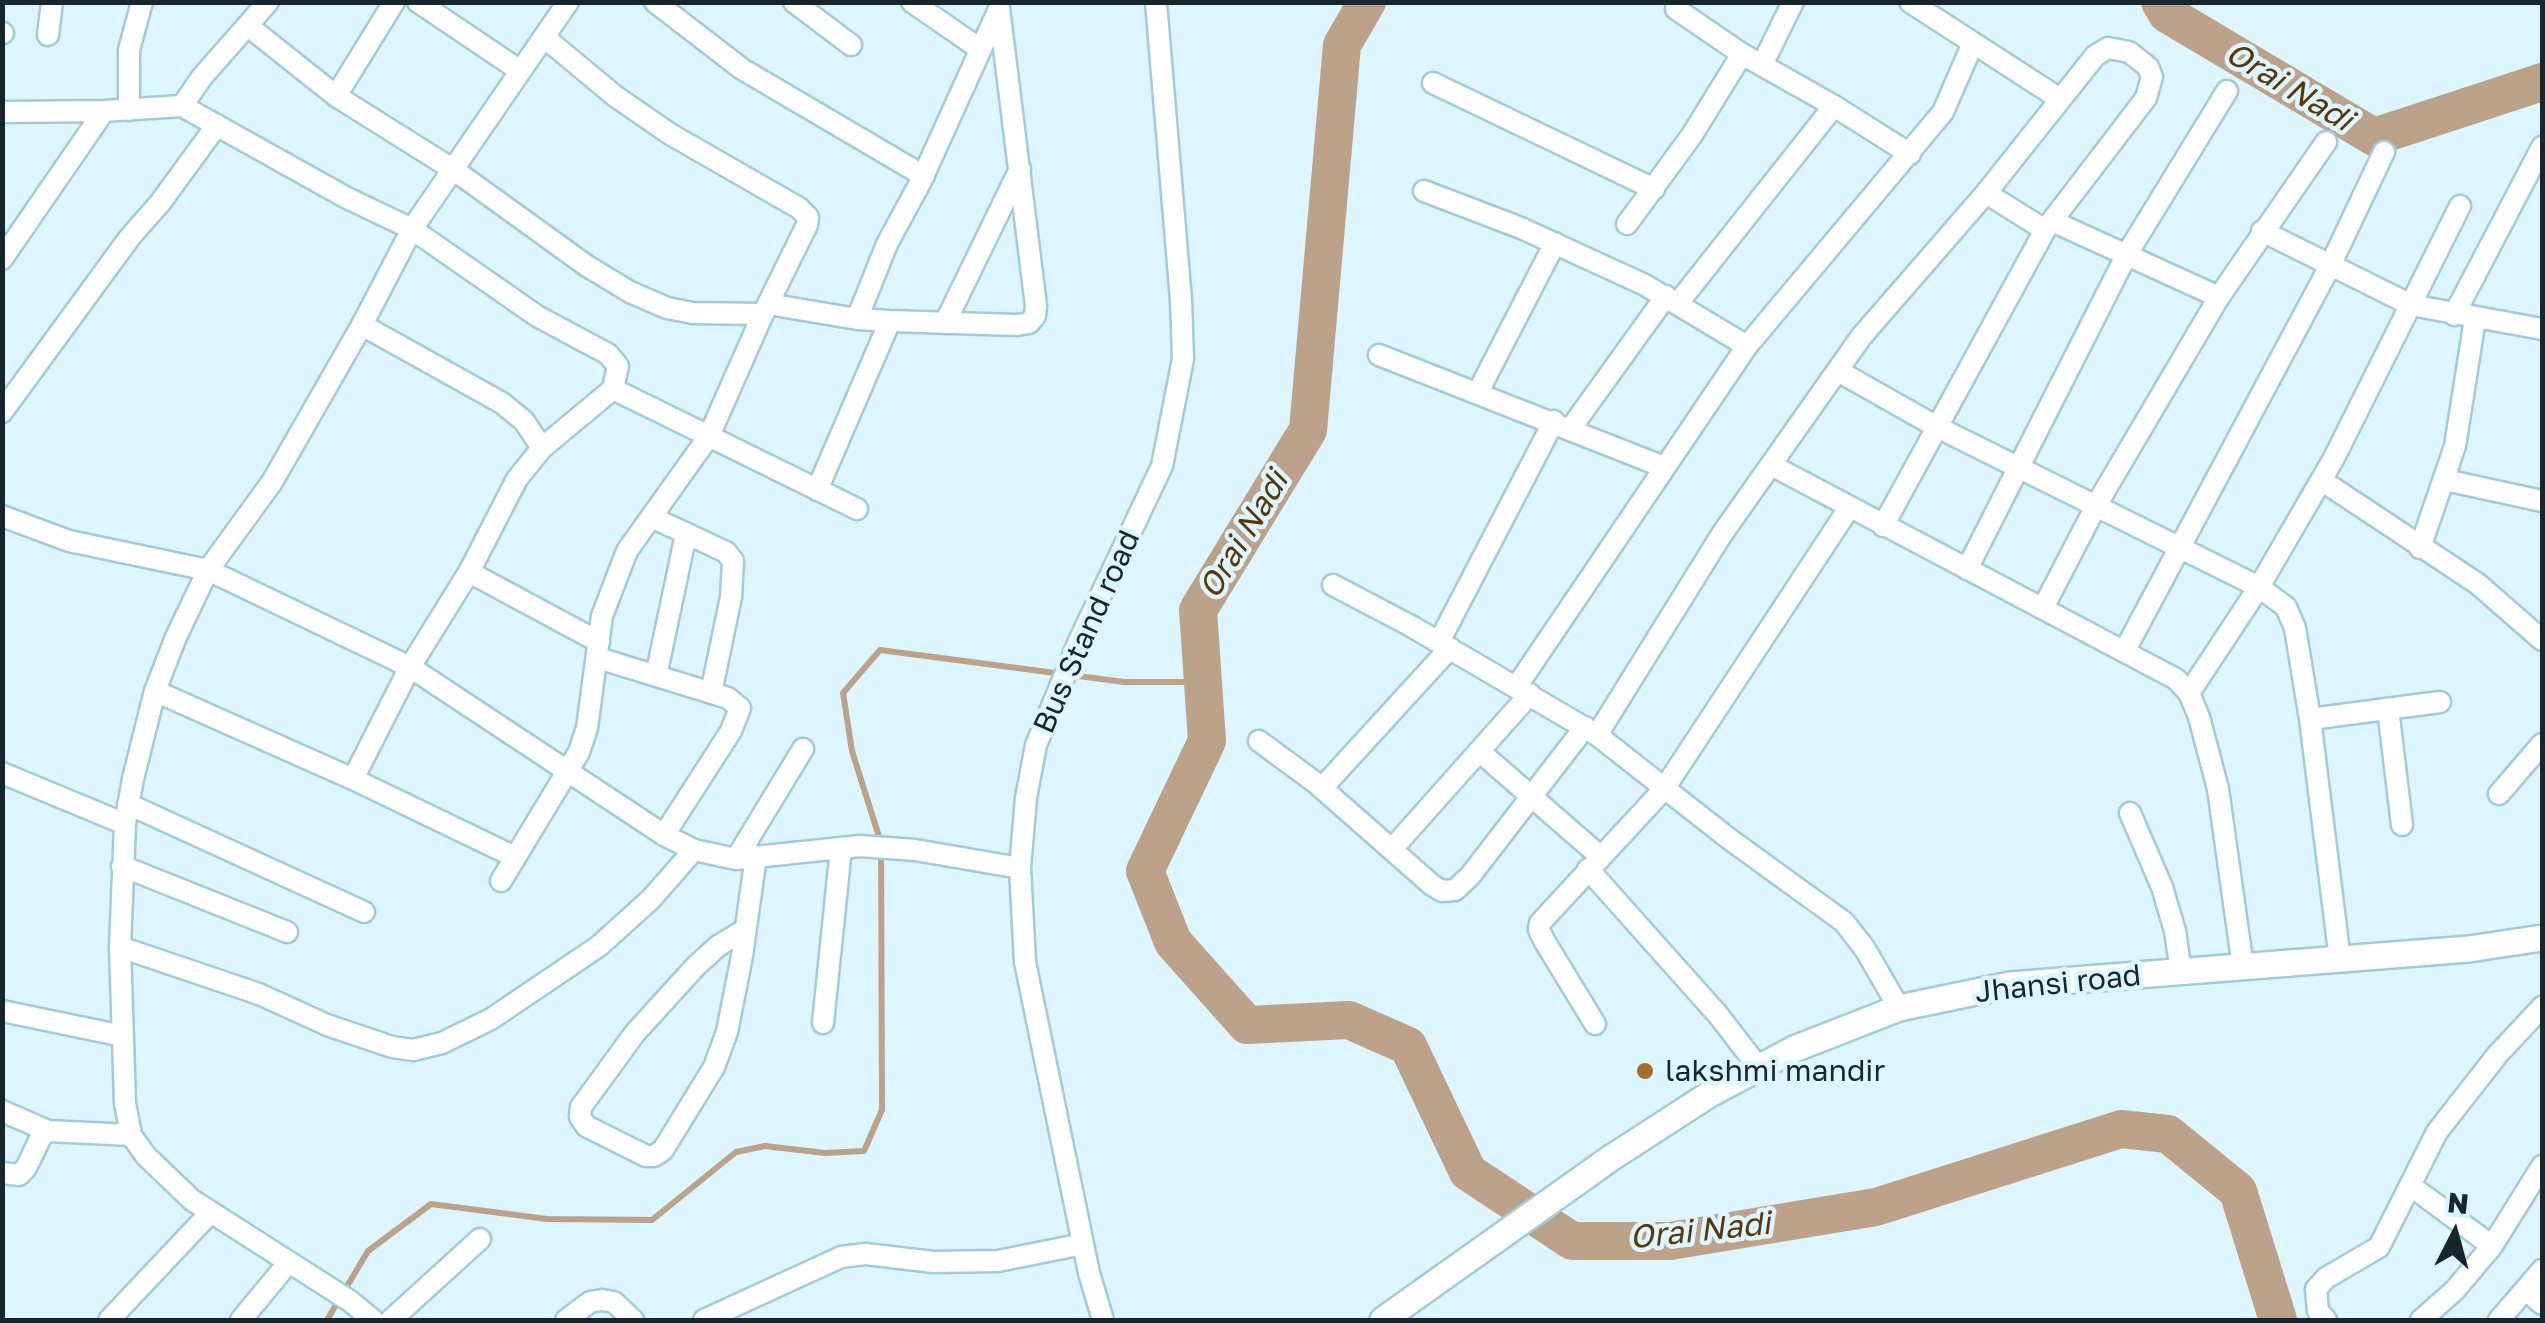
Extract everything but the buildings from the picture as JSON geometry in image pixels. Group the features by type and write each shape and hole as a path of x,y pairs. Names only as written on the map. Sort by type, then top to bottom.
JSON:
{"street":[{"path":"48,34 52,2"},
{"path":"130,110 129,50 142,2"},
{"path":"182,106 202,77 268,2"},
{"path":"336,96 394,2"},
{"path":"418,2 448,10 519,70"},
{"path":"373,1320 350,1301 192,1200 146,1156 131,1135 125,1103 120,947 127,814 155,691 208,570 272,482 362,325 412,228 568,2"},
{"path":"656,2 742,68 924,176"},
{"path":"794,2 851,45"},
{"path":"912,2 980,49"},
{"name":"Bus Stand road","path":"1103,1320 1083,1244 1025,962 1020,868 1026,798 1036,746 1079,640 1162,466 1182,359 1181,300 1156,2"},
{"path":"1762,64 1793,2"},
{"path":"1910,2 2060,99"},
{"path":"248,26 336,96 454,170 586,266 667,308 693,313 765,310 856,319 1017,325 1029,323 1036,306 1000,5"},
{"path":"856,319 887,244 924,176 1000,5"},
{"path":"1676,9 1742,54 1910,154"},
{"path":"502,881 569,772 586,728 602,616 627,551 708,436 808,217 656,124 615,96 544,37"},
{"path":"1392,848 1479,752 1524,690 1664,467 1747,346 1952,99 1973,43"},
{"path":"1260,741 1322,788 1432,885 1455,890 1591,731 1722,534 1862,337 1986,193 2096,56 2108,48 2129,52 2148,67 2152,77 2146,98 2049,226 1884,526"},
{"path":"1627,224 1742,54"},
{"path":"1433,83 1654,189"},
{"path":"1967,569 2127,254 2227,91"},
{"path":"2,112 182,106 346,198 412,228 537,316 608,354 618,366 613,389 542,448 502,503 469,572 410,668 353,779"},
{"path":"1322,788 1445,645 1562,425 1834,106"},
{"path":"2,259 104,111"},
{"path":"2,412 216,125"},
{"path":"2042,608 2096,504 2219,297 2326,142"},
{"path":"2420,548 2455,446 2464,317 2542,146"},
{"path":"2125,650 2330,266 2384,152"},
{"path":"946,323 1020,168"},
{"path":"1424,191 1555,243 1672,300 1747,346"},
{"path":"1986,193 2049,226 2127,254 2219,297"},
{"path":"2189,694 2259,587 2321,480 2460,206"},
{"path":"2262,232 2411,305 2542,329"},
{"path":"1478,392 1555,243"},
{"path":"817,490 890,321"},
{"path":"362,325 502,403 524,420 542,448"},
{"path":"1379,355 1664,467"},
{"path":"1838,371 1937,427 2259,587 2286,607 2295,628 2310,719 2340,960"},
{"path":"613,389 858,509"},
{"path":"1771,465 2176,679 2189,694 2199,717 2218,790 2244,967"},
{"path":"2321,480 2478,584 2542,640"},
{"path":"2444,480 2542,502"},
{"path":"1594,1024 1539,930 1545,916 1664,790 1849,508"},
{"path":"2,516 69,542 208,570 410,668 664,835 694,850 746,858 851,847 915,850 1020,868"},
{"path":"651,517 726,552 732,561 731,597 711,693"},
{"path":"656,676 686,534"},
{"path":"469,572 599,650 656,676 735,702 740,708 739,716 664,835"},
{"path":"1333,585 1591,731 1664,790 1844,922 1865,949 1899,1008"},
{"path":"155,691 515,857"},
{"path":"2310,719 2440,702"},
{"path":"2388,709 2402,825"},
{"path":"2499,794 2542,744"},
{"path":"746,929 696,966 635,1033 581,1107 580,1118 586,1126 646,1156 654,1156 663,1150 714,1067 727,1032 746,929 746,858 803,750"},
{"path":"1479,752 1595,863 1758,1068"},
{"path":"2,772 127,814 364,912"},
{"path":"2130,814 2162,887 2175,931 2181,972"},
{"path":"823,1023 851,847"},
{"path":"120,947 259,994 327,1025 413,1050 442,1042 491,1019 600,946 651,899 694,850"},
{"path":"122,866 287,932"},
{"name":"Jhansi road","path":"1383,1320 1611,1158 1710,1094 1794,1049 1899,1008 2010,985 2470,950 2542,938"},
{"path":"2326,1320 2318,1310 2316,1289 2326,1278 2379,1246 2437,1132 2542,1007"},
{"path":"2,1011 123,1036"},
{"path":"2,1111 48,1131 131,1135"},
{"path":"2,1173 19,1174 26,1168 48,1131"},
{"path":"2421,1320 2454,1291 2492,1246 2542,1166"},
{"path":"2411,1186 2492,1246"},
{"path":"109,1320 211,1212"},
{"path":"391,1320 480,1239"},
{"path":"704,1320 841,1258 866,1254 934,1262 998,1260 1083,1244"},
{"path":"241,1320 288,1262"},
{"path":"2499,1320 2542,1270"},
{"path":"2526,1290 2542,1304"},
{"path":"566,1320 590,1302 602,1300 614,1302 633,1320"}],"waterway":[{"name":"Orai Nadi","path":"1367,2 1342,45 1308,430 1198,610 1207,741 1145,871 1173,942 1247,1025 1349,1020 1408,1046 1468,1172 1572,1241 1670,1241 1876,1207 2121,1129 2168,1134 2238,1191 2278,1320"},
{"name":"Orai Nadi","path":"2160,2 2167,14 2374,137 2542,82"},
{"path":"327,1320 368,1251 431,1204 547,1219 652,1220 736,1152 765,1146 825,1153 864,1151 882,1110 881,843 852,751 843,693 880,650 1124,682 1203,682"}],"place":[{"name":"lakshmi mandir","path":"1645,1071"}]}
